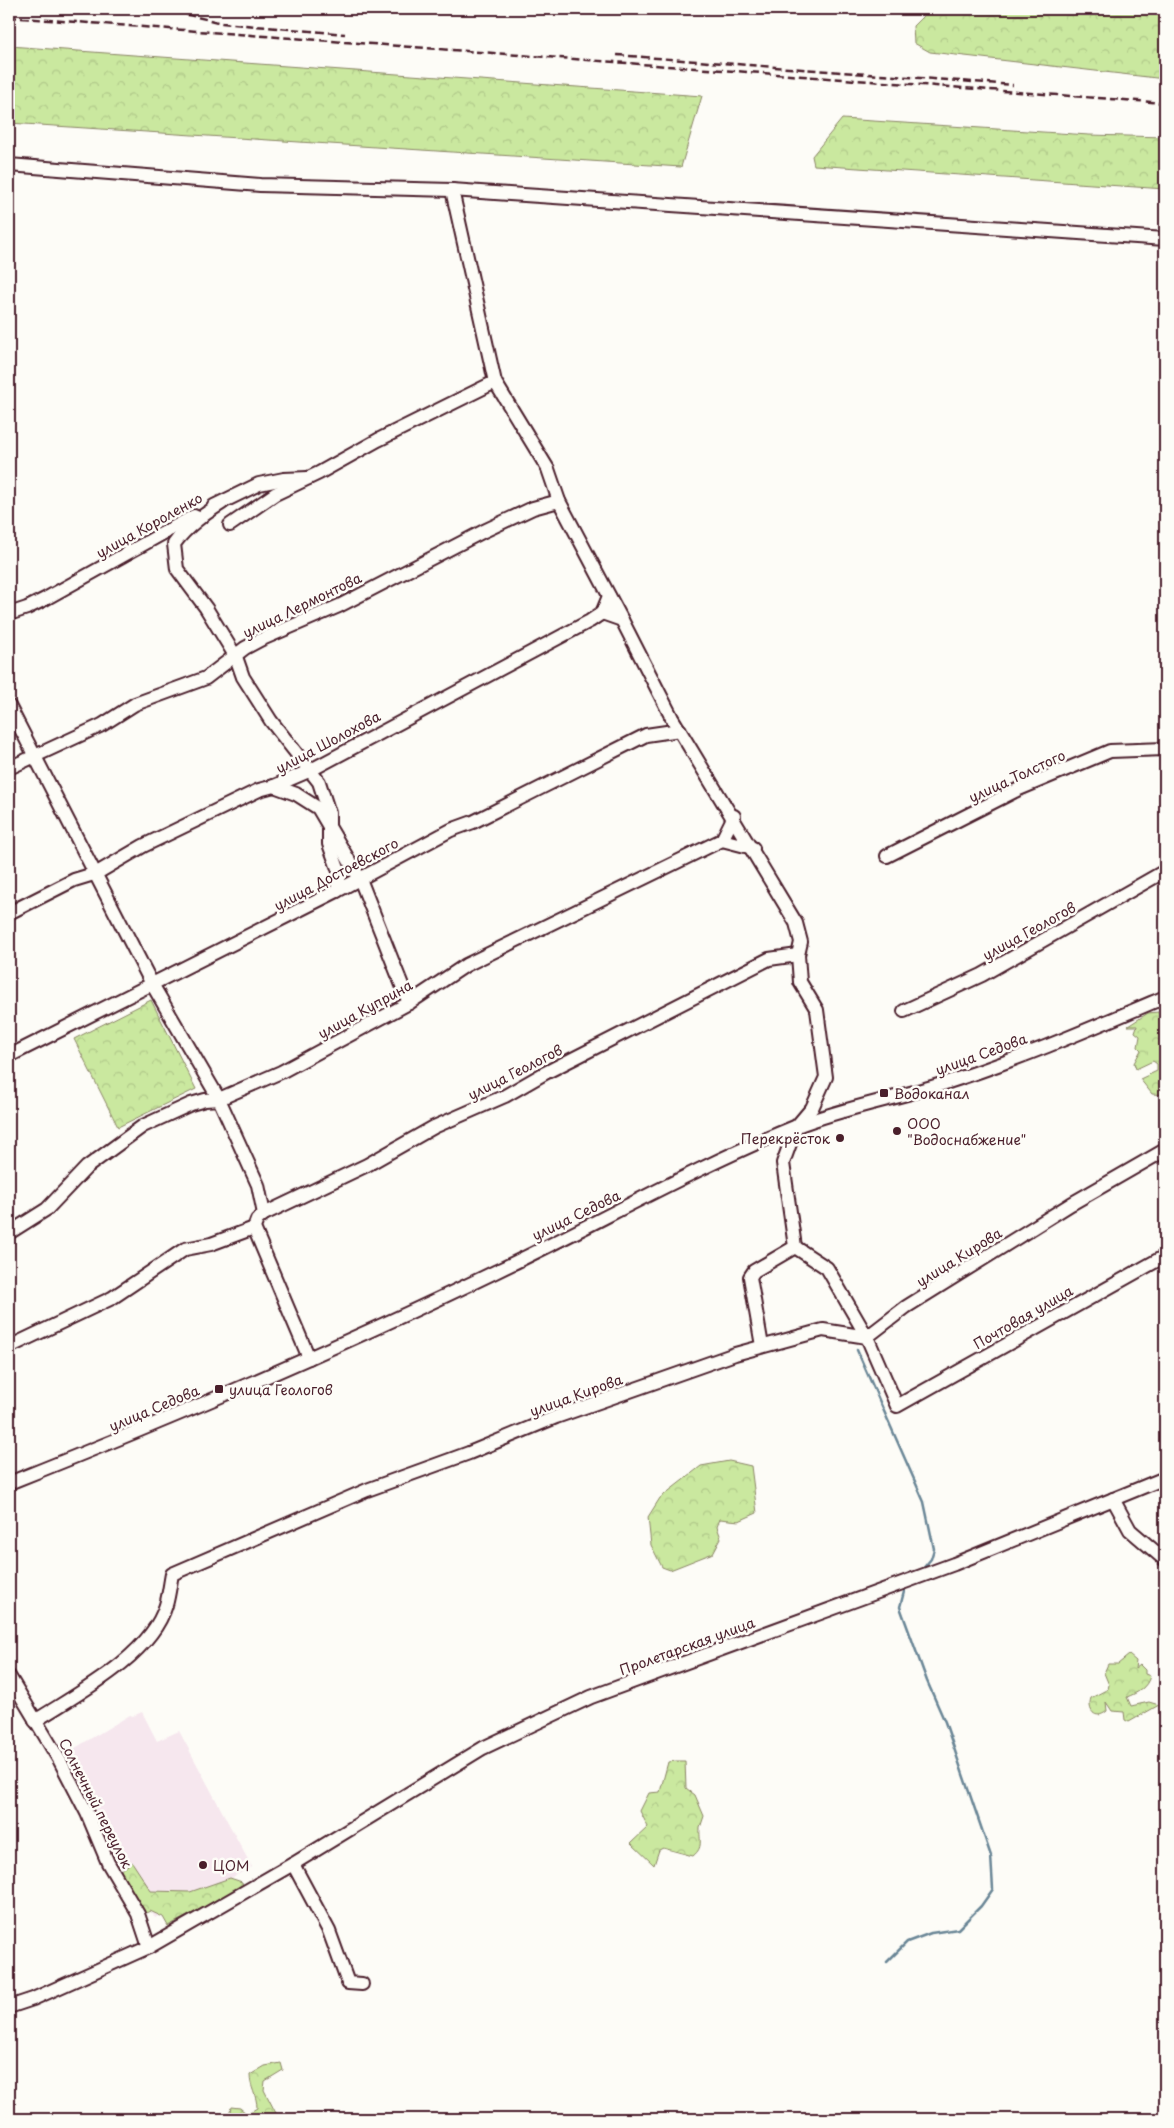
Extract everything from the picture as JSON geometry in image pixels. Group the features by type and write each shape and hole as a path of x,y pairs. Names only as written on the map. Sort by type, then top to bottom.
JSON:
{"street":[{"path":"9,165 260,185 452,190 1165,239"},
{"path":"452,190 495,382 548,468 559,501 680,730 734,816 796,923 801,942 798,955 800,982 817,1010 826,1077 816,1113"},
{"name":"улица Короленко","path":"230,525 275,494 495,382"},
{"name":"улица Короленко","path":"9,614 28,608 177,524 259,484 284,479 308,478"},
{"name":"улица Лермонтова","path":"9,768 102,725 135,704 206,678 236,657 245,648 260,640 339,606 484,531 533,508 559,501"},
{"path":"222,503 183,531 174,544 177,569 206,608 236,657 243,677 262,706 319,782 330,813 329,844 340,874 338,891"},
{"path":"609,596 602,613 622,620"},
{"name":"улица Шолохова","path":"9,913 74,880 97,872 143,846 259,790 274,786 309,771 575,630 602,613"},
{"path":"9,706 97,872 152,984 219,1099 258,1185 264,1214"},
{"name":"улица Достоевского","path":"9,1056 338,891 451,830 473,822 646,735 680,730"},
{"name":"улица Толстого","path":"887,856 1019,789 1110,751 1165,748"},
{"path":"274,786 296,794 318,808 331,828 360,879 409,1004"},
{"path":"734,816 722,840 753,848"},
{"name":"улица Куприна","path":"9,1233 47,1209 87,1167 143,1126 191,1104 219,1099 281,1072 409,1004 466,965 722,840"},
{"name":"улица Геологов","path":"904,1011 982,975 1165,871"},
{"name":"улица Геологов","path":"254,1228 257,1220 264,1214 367,1165 434,1127 505,1096 545,1073 769,959 798,955"},
{"name":"улица Седова","path":"9,1483 134,1433 310,1358 494,1273 733,1154 796,1127 816,1113 942,1084 1060,1041 1165,996"},
{"path":"796,1127 783,1163 795,1247 827,1268 867,1337"},
{"name":"улица Кирова","path":"35,1721 114,1670 138,1648 158,1623 166,1605 172,1574 367,1490 469,1453 556,1417 762,1346 823,1330 867,1337 906,1307 1071,1204 1165,1150"},
{"path":"9,1348 112,1298 185,1249 211,1244 254,1228 310,1358"},
{"path":"762,1346 750,1276 754,1271 795,1247"},
{"name":"Почтовая улица","path":"867,1337 897,1406 1165,1256"},
{"name":"Пролетарская улица","path":"9,2007 33,1999 149,1947 293,1864 483,1748 591,1697 828,1609 923,1576 1165,1478"},
{"path":"1113,1499 1130,1530 1165,1560"},
{"name":"Солнечный переулок","path":"9,1676 60,1761 108,1863 138,1914 149,1947"},
{"path":"293,1864 329,1930 348,1983 362,1984"}],"shaded area":[{"path":"142,1712 157,1741 179,1731 252,1867 155,1918 65,1754 130,1715 133,1716"}],"green space":[{"path":"930,9 1165,9 1165,79 930,52 914,43 913,26"},
{"path":"9,46 702,96 681,167 9,123"},
{"path":"842,119 1089,135 1165,137 1165,189 814,165 812,156"},
{"path":"151,1000 196,1089 118,1127 74,1039"},
{"path":"1158,1012 1165,1027 1165,1095 1152,1094 1140,1079 1157,1071 1157,1064 1153,1061 1136,1069 1134,1063 1141,1050 1138,1047 1140,1036 1135,1032 1137,1026 1128,1026 1148,1013"},
{"path":"729,1461 751,1466 757,1513 739,1521 720,1519 717,1527 721,1538 713,1553 670,1570 662,1567 651,1545 648,1517 660,1498 701,1466"},
{"path":"1129,1655 1136,1661 1135,1669 1140,1665 1145,1670 1145,1674 1150,1676 1144,1687 1127,1697 1131,1706 1149,1702 1159,1705 1129,1722 1125,1720 1124,1712 1112,1711 1106,1702 1107,1711 1099,1715 1093,1713 1090,1706 1091,1698 1108,1689 1109,1685 1104,1673 1108,1664 1118,1664"},
{"path":"685,1761 686,1788 695,1795 704,1816 700,1828 700,1847 693,1856 663,1848 659,1850 654,1865 631,1843 648,1827 640,1811 649,1793 660,1792 668,1762"},
{"path":"132,1862 151,1891 190,1892 230,1878 242,1882 243,1887 168,1926 163,1917 150,1911 144,1914 120,1871"},
{"path":"281,2063 283,2070 265,2081 264,2090 279,2119 228,2119 231,2107 240,2108 247,2114 257,2108 250,2075 265,2066"}],"waterway":[{"path":"857,1350 924,1502 934,1549 931,1559 921,1571"},
{"path":"887,1962 907,1942 931,1933 958,1929 981,1906 993,1889 991,1856 945,1722 927,1681 900,1607 905,1588"}],"railway":[{"path":"163,9 222,23 345,34"},
{"path":"9,17 1165,103"},
{"path":"617,55 1013,85"}],"place":[{"name":"Водоканал","path":"884,1093"},
{"name":"ООО \"Водоснабжение\"","path":"897,1131"},
{"name":"Перекрёсток","path":"840,1138"},
{"name":"улица Геологов","path":"219,1389"},
{"name":"ЦОМ","path":"203,1865"}]}
